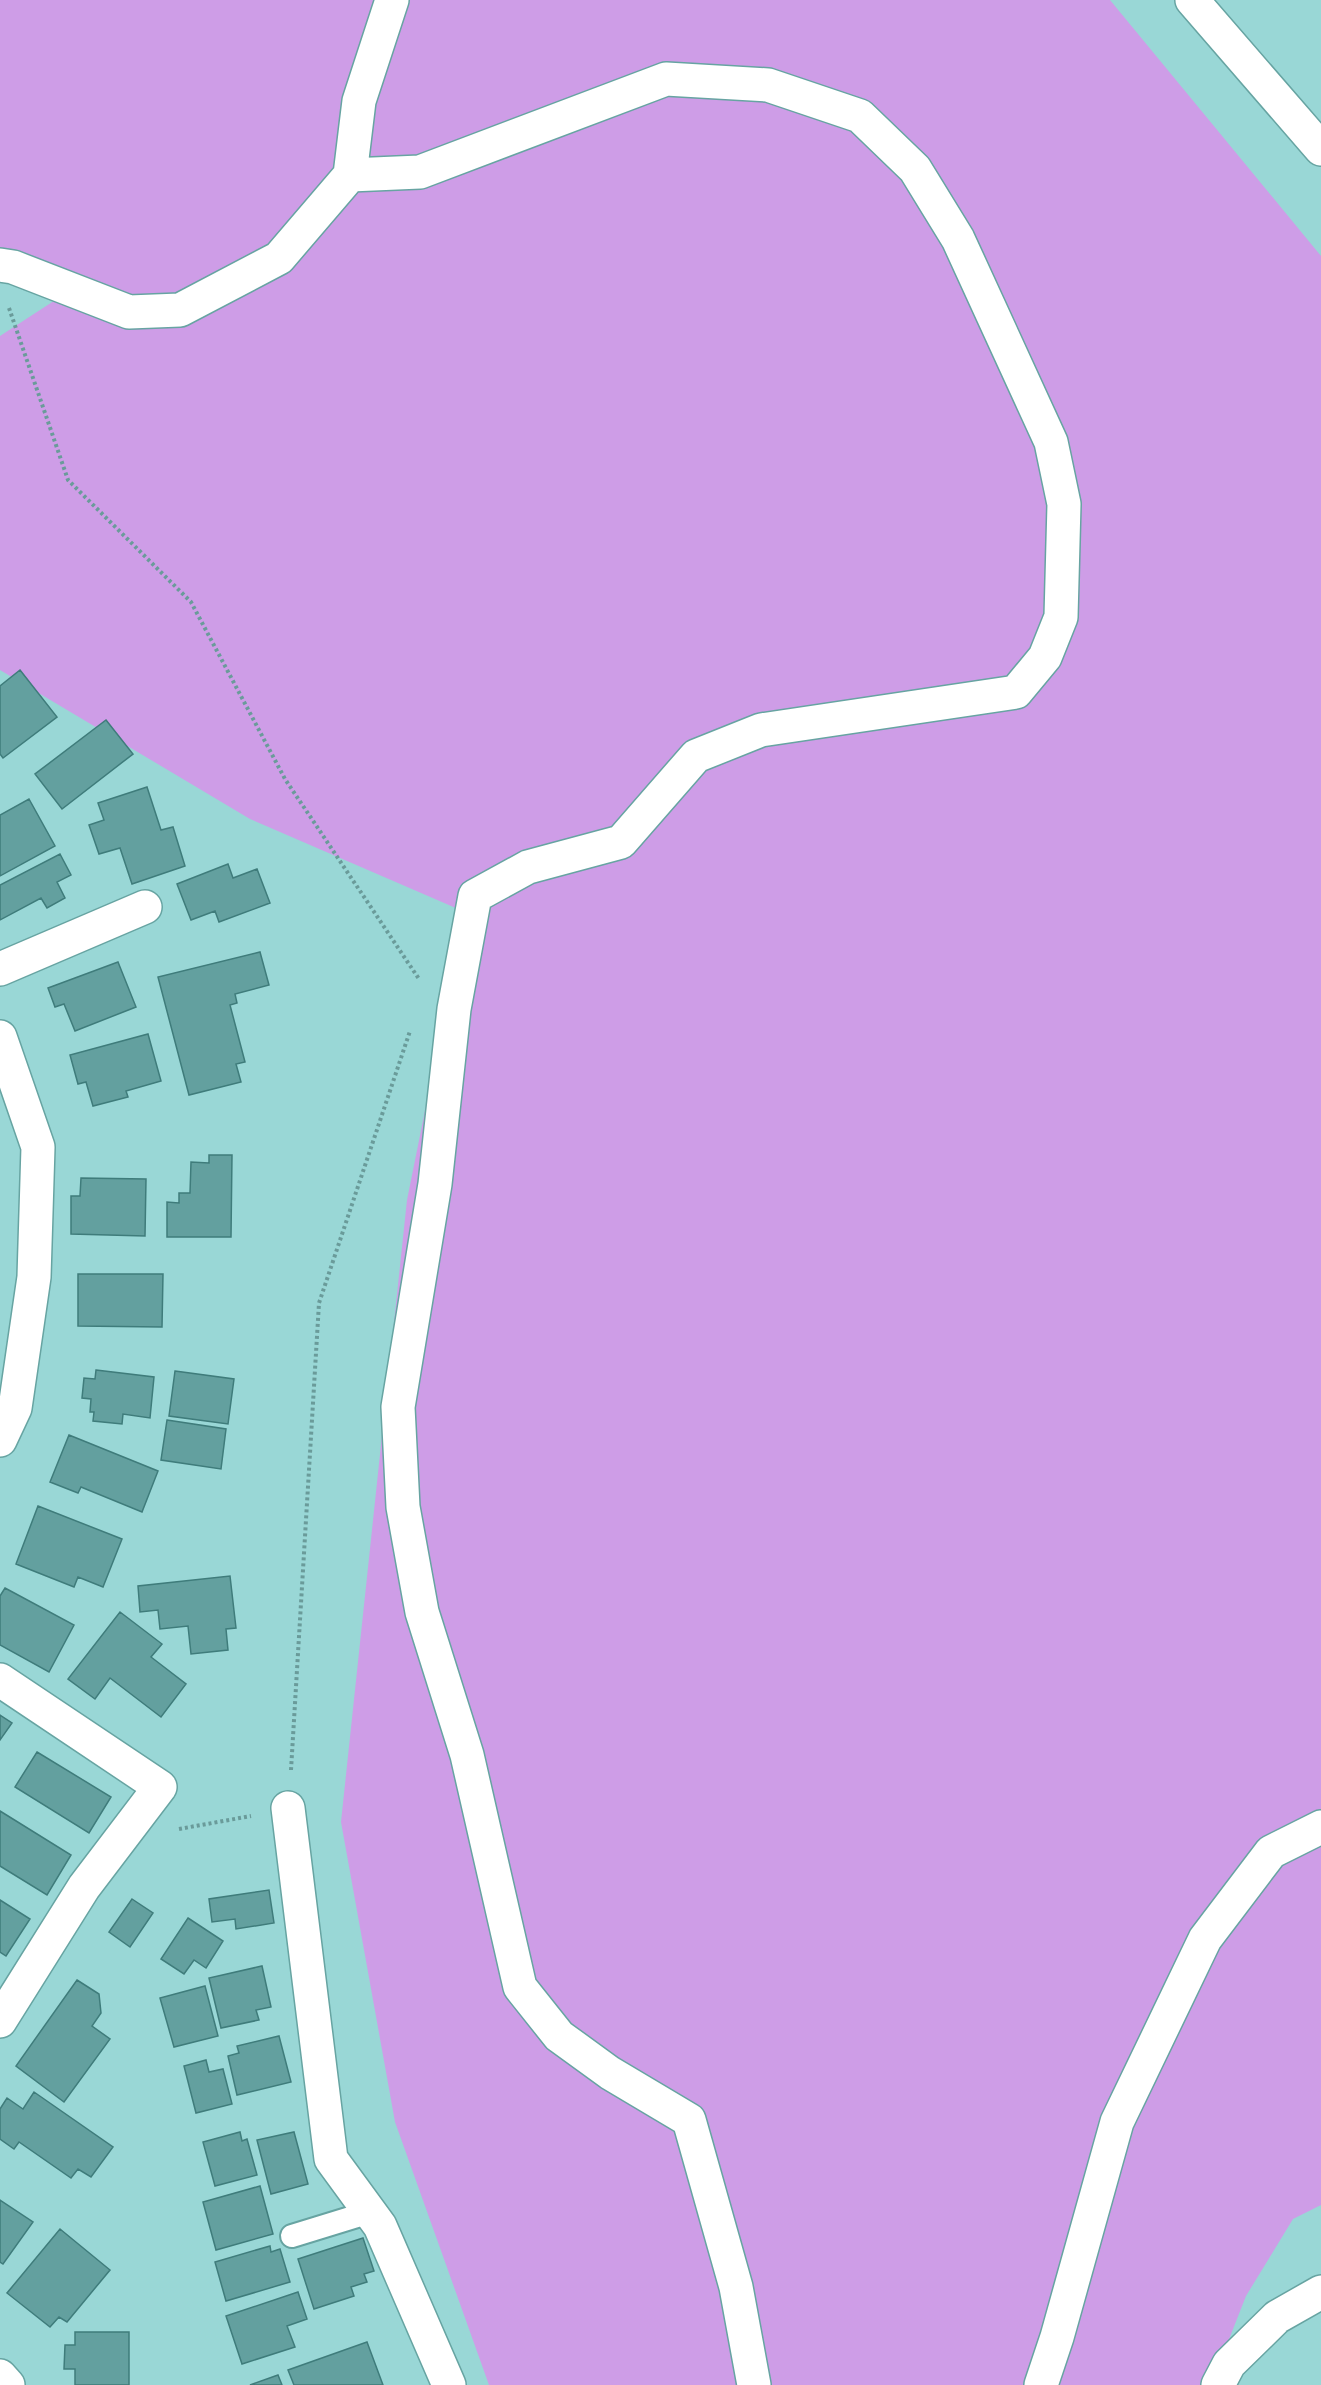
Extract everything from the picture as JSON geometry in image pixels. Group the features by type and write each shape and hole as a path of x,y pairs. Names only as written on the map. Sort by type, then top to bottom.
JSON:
{"street":[{"path":"0,265 13,267 129,312 180,310 279,258 350,175 359,101 392,0"},
{"path":"1192,0 1321,149"},
{"path":"350,175 420,171 666,79 768,85 860,116 915,169 958,239 1051,442 1064,504 1061,616 1045,657 1016,692 761,730 696,756 621,842 528,867 475,896 454,1009 435,1184 398,1407 403,1507 422,1612 468,1755 520,1987 559,2036 610,2073 689,2120 736,2287 754,2385"},
{"path":"0,969 145,907"},
{"path":"0,1037 38,1147 34,1277 15,1408 0,1440"},
{"path":"0,1680 160,1787 84,1887 0,2022"},
{"path":"288,1808 331,2160 380,2226 449,2385"},
{"path":"1041,2385 1057,2337 1117,2122 1205,1940 1271,1852 1321,1827"},
{"path":"1218,2385 1229,2364 1277,2317 1321,2292"},
{"path":"0,2376 8,2385"}],"lane":[{"path":"292,2236 370,2212"}],"path":[{"path":"8,304 68,480 191,602 285,779 424,987"},
{"path":"126,1832 186,1829 288,1808 319,1303 413,1021"}],"shaded area":[{"path":"0,0 1110,0 1321,256 1321,2205 1293,2219 1246,2296 1211,2385 489,2385 395,2122 341,1822 407,1200 465,912 250,819 0,670 0,336 60,297 0,250"}],"building":[{"path":"20,670 57,717 3,758 0,754 0,686"},
{"path":"106,720 133,754 62,809 35,774"},
{"path":"147,787 161,830 173,827 185,866 132,884 120,848 99,854 89,825 104,820 98,803"},
{"path":"29,799 55,846 0,876 0,815"},
{"path":"60,854 71,875 57,882 65,898 47,908 41,898 0,920 0,885"},
{"path":"228,864 233,878 257,869 270,903 219,922 215,911 191,920 177,884"},
{"path":"260,952 269,985 235,994 237,1003 230,1005 245,1062 236,1064 241,1082 189,1095 158,977"},
{"path":"118,962 136,1007 75,1031 64,1004 55,1007 48,988"},
{"path":"148,1034 161,1081 126,1091 128,1097 93,1106 86,1082 78,1084 70,1055"},
{"path":"209,1155 232,1155 231,1237 167,1237 167,1202 179,1203 179,1193 190,1193 191,1162 209,1163"},
{"path":"81,1178 146,1179 145,1236 71,1234 71,1196 80,1196"},
{"path":"78,1274 163,1274 162,1327 78,1326"},
{"path":"96,1370 154,1377 150,1418 123,1414 122,1424 93,1421 94,1412 90,1412 91,1399 82,1398 84,1378 95,1379"},
{"path":"175,1371 234,1379 228,1424 169,1416"},
{"path":"167,1420 226,1429 221,1469 161,1460"},
{"path":"69,1435 158,1471 142,1512 81,1487 78,1493 50,1482"},
{"path":"38,1506 122,1539 103,1587 78,1577 74,1587 16,1564"},
{"path":"230,1576 236,1628 226,1629 228,1650 191,1654 188,1626 160,1629 158,1610 140,1612 138,1586"},
{"path":"5,1588 74,1625 49,1672 0,1645 0,1596"},
{"path":"120,1612 162,1644 151,1657 186,1684 161,1717 110,1678 95,1699 68,1679"},
{"path":"0,1715 12,1723 0,1740"},
{"path":"37,1752 111,1797 89,1833 15,1787"},
{"path":"0,1811 71,1855 47,1895 0,1866"},
{"path":"269,1890 274,1923 236,1929 235,1919 212,1922 209,1899"},
{"path":"132,1899 153,1913 130,1947 109,1932"},
{"path":"0,1900 30,1919 6,1956 0,1952"},
{"path":"188,1918 223,1941 206,1968 194,1960 184,1974 161,1959"},
{"path":"262,1966 271,2007 256,2010 259,2020 221,2028 209,1978"},
{"path":"77,1980 99,1994 101,2013 92,2026 110,2039 64,2102 16,2066"},
{"path":"205,1986 218,2036 174,2047 160,1998"},
{"path":"279,2036 291,2082 237,2095 228,2056 239,2053 237,2046"},
{"path":"206,2060 209,2072 223,2069 232,2104 196,2113 184,2066"},
{"path":"34,2092 113,2147 91,2177 78,2169 71,2178 19,2142 14,2149 0,2139 0,2109 7,2098 23,2109"},
{"path":"240,2132 242,2141 247,2139 257,2175 215,2186 203,2142"},
{"path":"294,2132 308,2184 271,2194 257,2140"},
{"path":"260,2186 273,2234 216,2250 203,2202"},
{"path":"0,2200 33,2222 3,2264 0,2262"},
{"path":"60,2229 110,2270 67,2322 59,2317 50,2327 7,2293"},
{"path":"363,2238 374,2271 364,2274 367,2282 351,2287 354,2296 314,2309 298,2259"},
{"path":"270,2246 271,2252 280,2249 290,2282 226,2301 215,2262"},
{"path":"298,2292 307,2319 287,2326 295,2347 242,2364 226,2316"},
{"path":"75,2332 129,2332 129,2385 75,2385 75,2369 64,2369 65,2345 75,2345"},
{"path":"367,2342 383,2385 294,2385 288,2370"},
{"path":"278,2375 282,2385 250,2385"}]}
